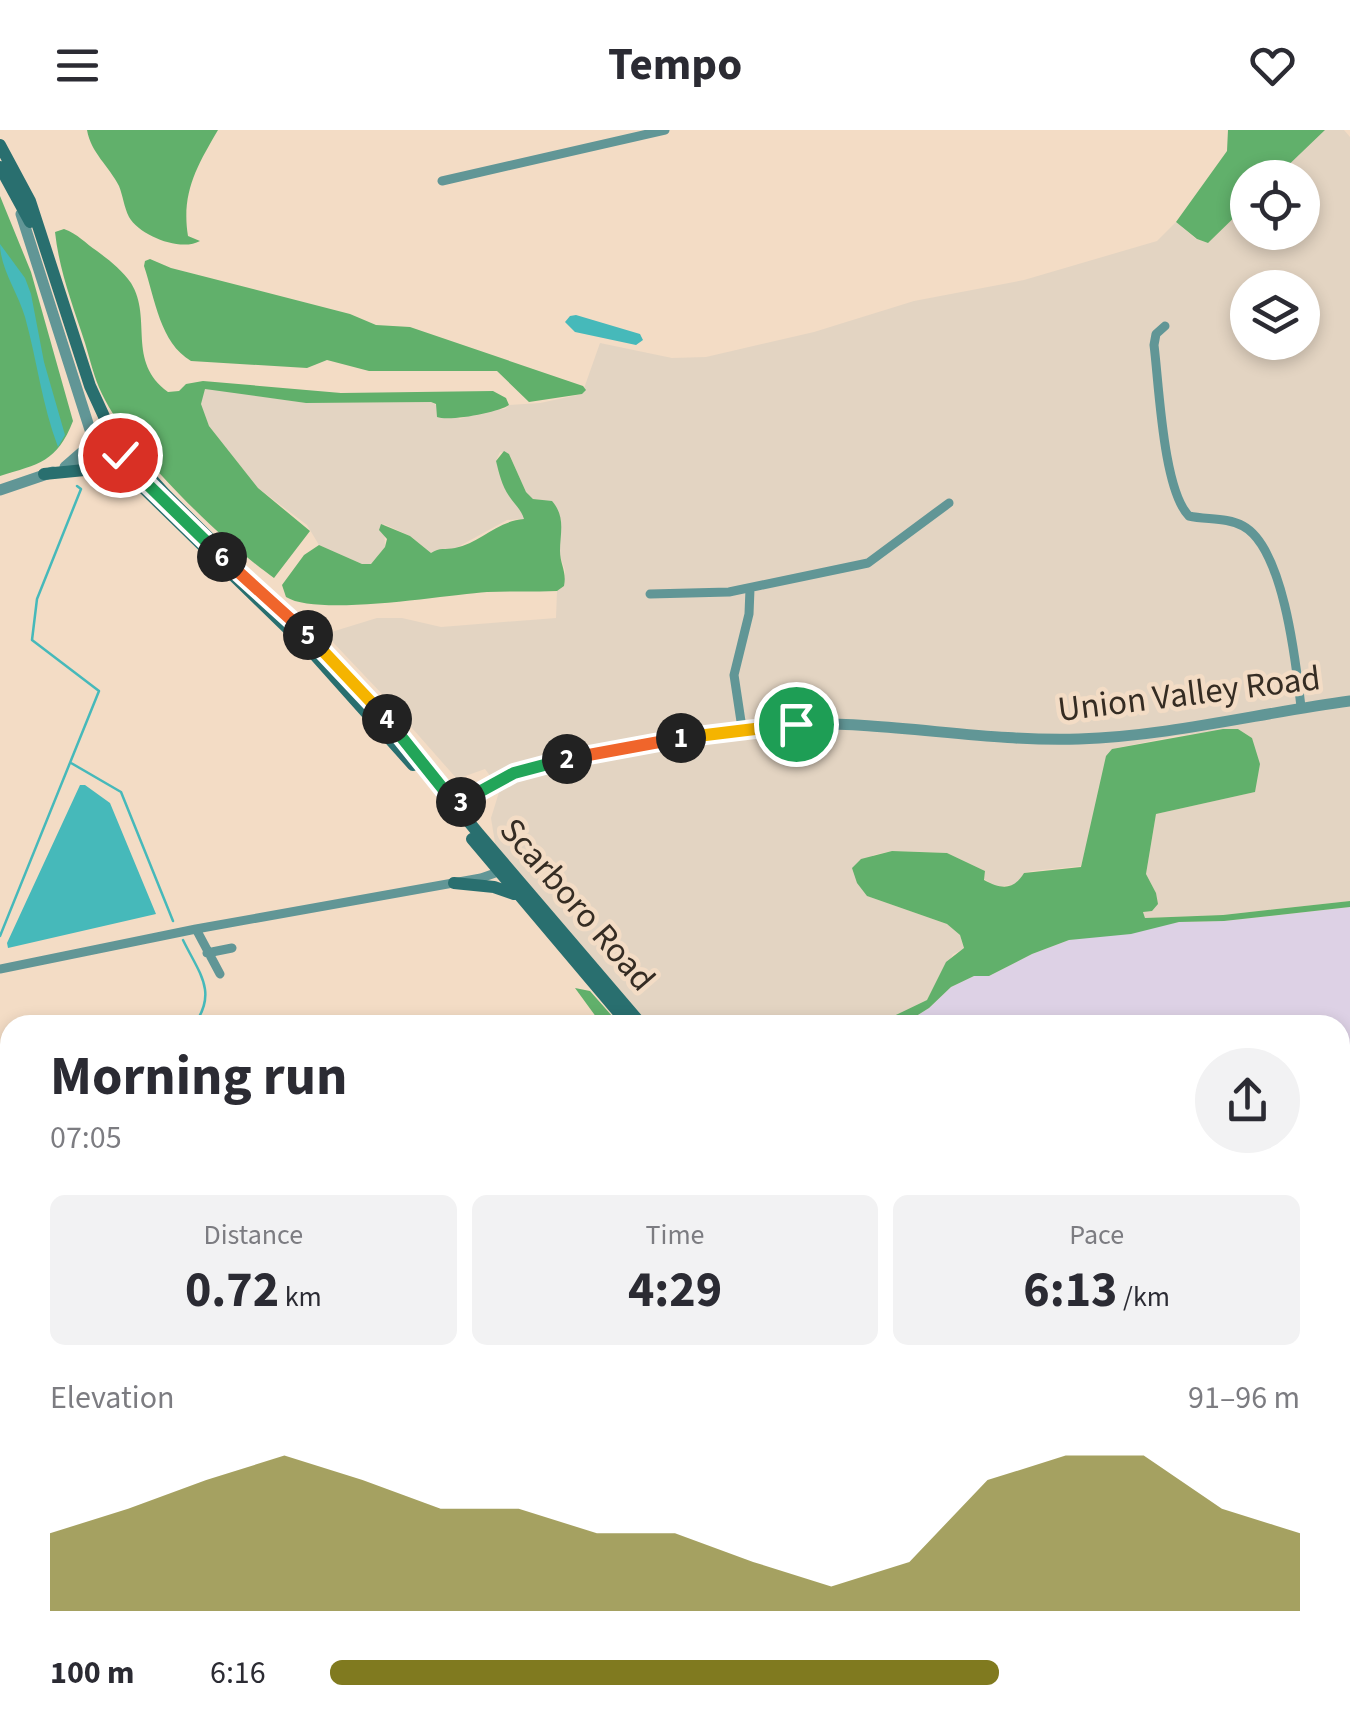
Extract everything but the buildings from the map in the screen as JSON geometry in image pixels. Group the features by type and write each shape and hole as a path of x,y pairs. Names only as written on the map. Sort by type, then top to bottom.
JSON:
{"main road":[{"name":"Scarboro Road","path":"0,144 30,201 90,386 115,448 360,688 503,870 633,1015"},
{"name":"Scarboro Road","path":"3,172 33,231 87,398 134,479 347,688 453,808"},
{"path":"44,474 77,474 105,468 134,479"},
{"name":"Scarboro Road","path":"503,870 521,898 620,1015"},
{"path":"454,883 494,887 521,898"}],"street":[{"path":"442,181 665,130"},
{"path":"3,172 32,245 92,436 88,447 66,467"},
{"path":"1165,326 1156,334 1154,345 1165,438 1178,502 1189,516 1235,522 1248,528 1257,539 1285,601 1301,707"},
{"path":"0,490 115,448"},
{"path":"650,594 750,589 868,563 949,503"},
{"path":"742,728 734,676 749,614 750,589"},
{"name":"Union Valley Road","path":"453,808 514,773 537,765 742,728 842,724 1073,739 1128,735 1350,700"},
{"path":"0,969 454,883 503,870"},
{"path":"196,929 220,974"},
{"path":"207,954 232,948"}],"shaded area":[{"path":"1325,130 1344,130 1350,137 1350,901 1223,915 1145,918 1143,911 1156,893 1146,874 1156,814 1255,792 1252,738 1238,729 1112,749 1081,866 1024,873 1017,884 997,887 984,879 985,871 947,853 892,851 873,855 867,896 947,924 960,935 964,949 953,954 927,1000 896,1015 637,1015 496,849 491,818 500,789 485,769 457,779 325,634 377,618 402,618 441,627 556,618 557,591 564,586 565,570 540,500 526,492 509,454 500,452 496,461 509,496 525,519 507,520 456,548 431,553 410,536 384,524 385,547 371,564 362,564 319,545 307,525 258,488 209,426 200,404 205,388 306,403 431,402 460,419 509,405 582,394 600,343 672,358 706,357 814,332 914,301 1024,280 1157,241 1176,222 1196,239 1208,243 1230,222 1230,250 1320,250 1320,160 1294,160"},
{"path":"1350,907 1350,1015 918,1015 951,987 974,976 989,976 1069,940 1180,922"}],"green space":[{"path":"87,130 218,130 197,168 189,193 188,236 200,241 172,243 151,236 134,224 119,186 92,146"},
{"path":"1228,130 1325,130 1294,160 1230,160 1230,222 1208,243 1176,222 1227,151"},
{"path":"0,196 31,272 73,421 53,453 26,468 0,476"},
{"path":"64,229 106,258 131,283 140,311 148,367 168,392 203,381 341,393 493,391 506,398 509,405 474,416 443,418 437,417 436,404 431,402 306,403 205,389 201,404 209,426 258,488 310,531 274,578 179,494 115,417 97,382 63,274 55,232"},
{"path":"150,259 171,268 350,314 376,325 410,327 586,390 582,394 529,402 497,371 369,371 327,360 307,368 191,361 165,332 144,266"},
{"path":"504,451 526,492 533,499 552,501 559,513 565,581 557,591 487,592 353,605 302,603 286,597 282,585 304,555 319,545 362,564 371,564 387,539 379,530 381,524 410,536 431,553 464,545 524,519 500,475 496,461"},
{"path":"1238,729 1252,738 1260,764 1255,792 1156,814 1146,874 1158,904 1152,911 1143,912 1145,918 1223,915 1350,901 1350,907 1179,922 1131,934 1069,940 989,976 974,976 951,987 918,1015 896,1015 927,1000 946,962 964,948 960,935 947,924 867,896 852,868 861,859 892,851 947,853 985,871 984,880 1001,886 1016,883 1024,873 1081,867 1106,756 1112,749"},
{"path":"575,988 590,991 611,1015 595,1015"}],"water":[{"path":"0,244 25,278 31,294 44,362 65,435 58,447 25,317"},
{"path":"576,315 640,334 643,340 636,345 575,332 565,322"},
{"path":"80,785 110,803 156,914 8,948 7,943"}],"waterway":[{"path":"0,936 99,691 32,640 37,599 81,489 77,486"},
{"path":"71,763 121,792 173,921"},
{"path":"183,940 204,982 205,1002 200,1015"}],"route":[{"path":"120,455 204,542 290,618 360,688 456,805 514,773 537,765 742,728 796,724"}]}
